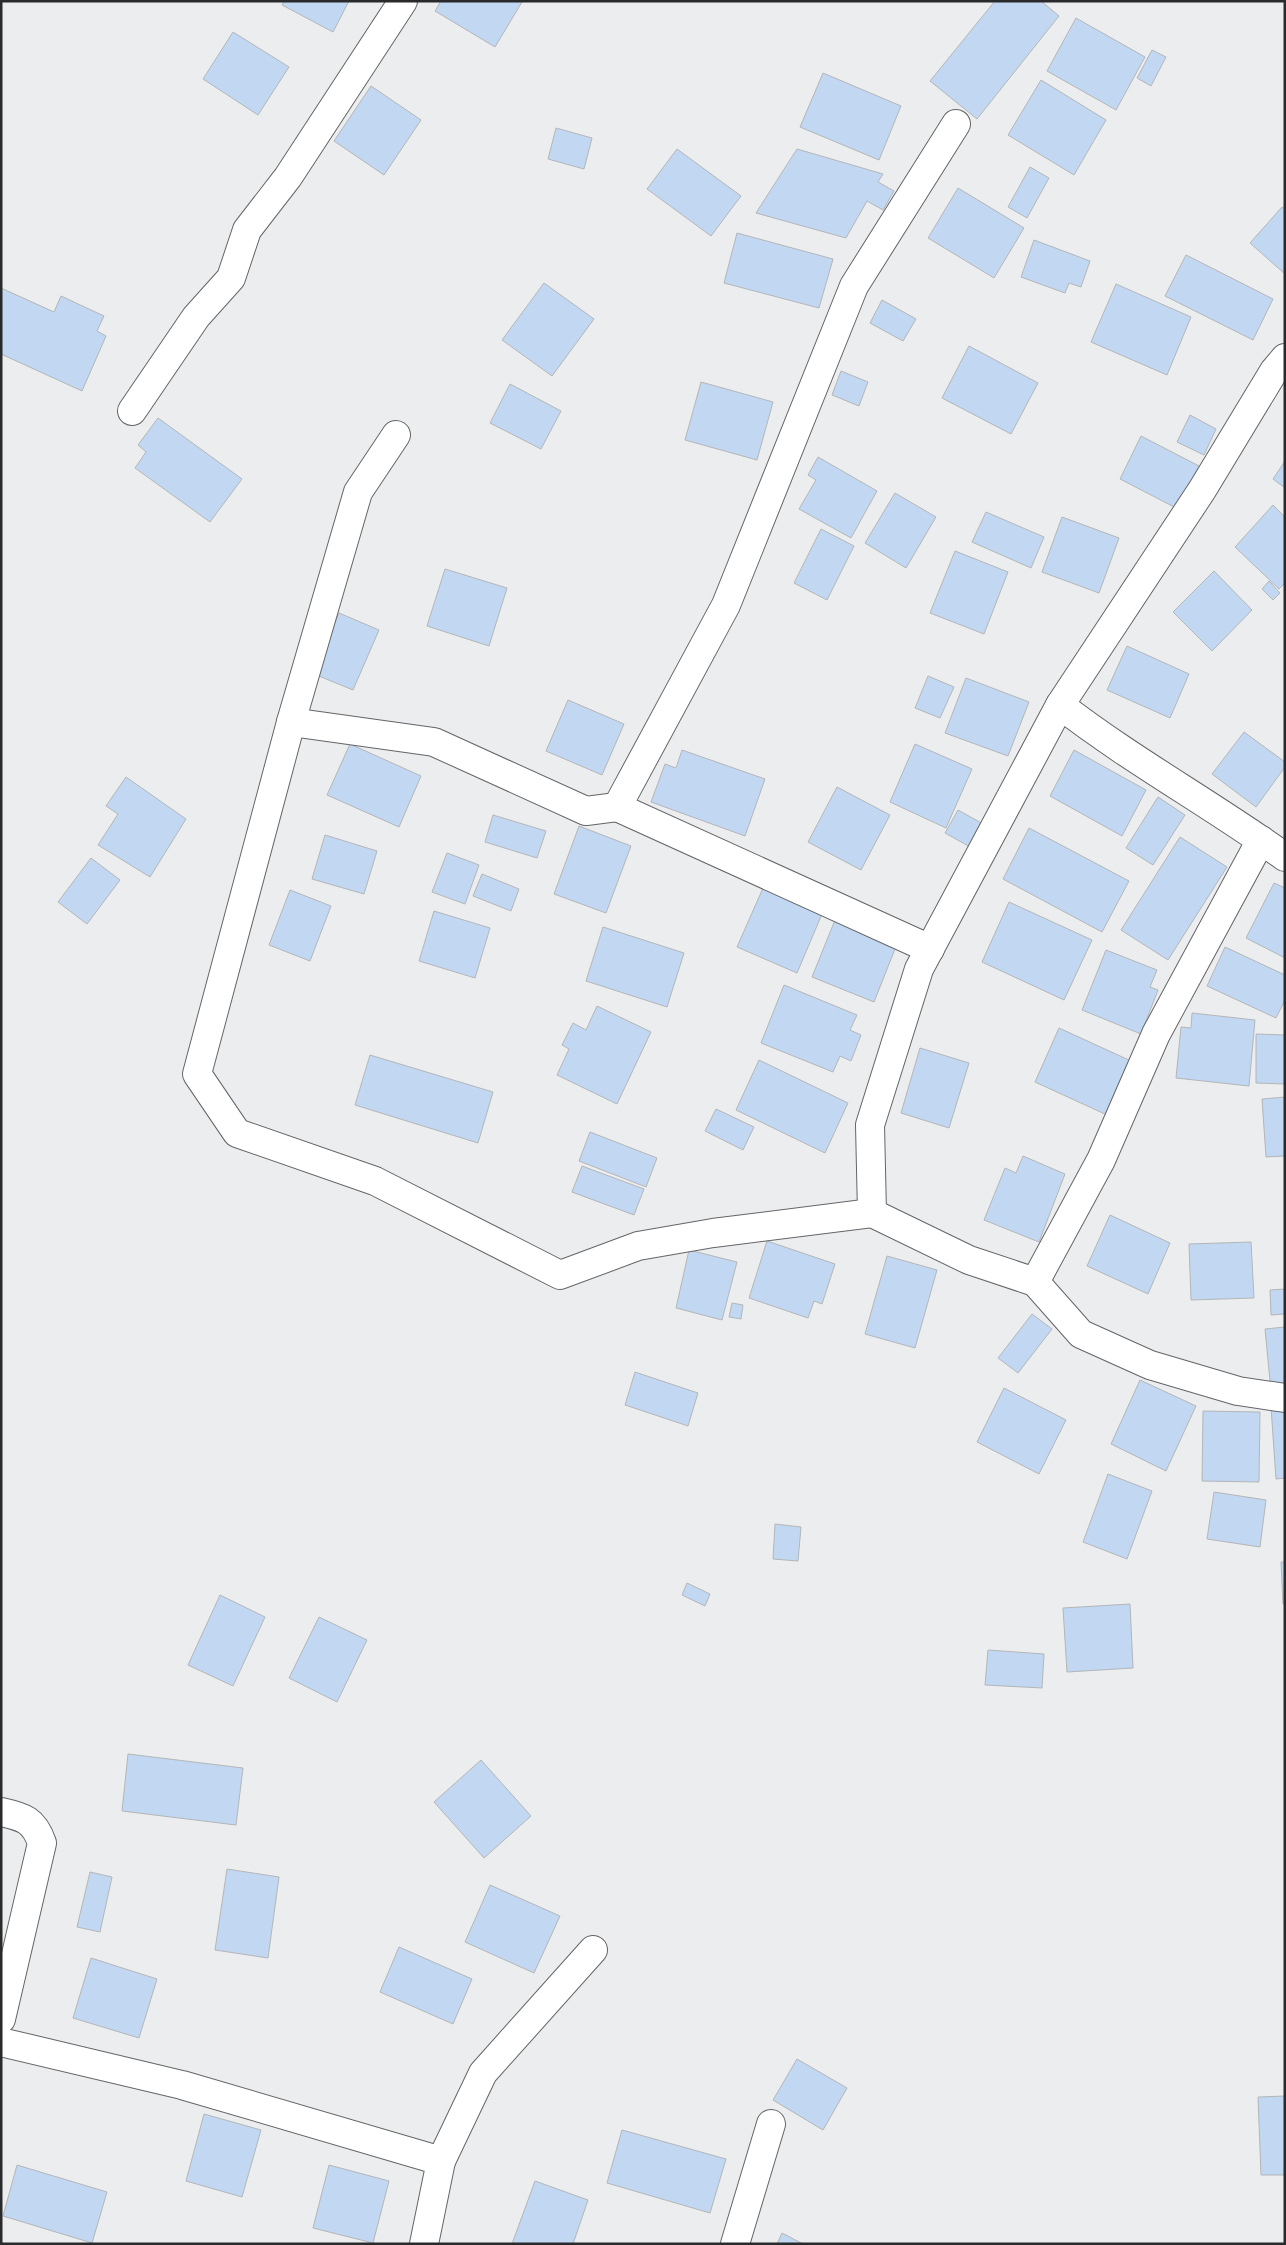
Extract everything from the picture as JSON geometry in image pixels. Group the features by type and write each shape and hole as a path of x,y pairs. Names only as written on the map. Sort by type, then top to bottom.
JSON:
{"street":[{"path":"132,411 196,318 231,278 247,230 294,169 402,1"},
{"path":"618,807 726,605 854,286 956,124"},
{"path":"872,1212 870,1125 919,969 1060,705 1202,490 1274,371 1285,358"},
{"path":"396,435 358,492 291,722 197,1074 237,1133 375,1181 560,1275 638,1246 713,1233 872,1212 969,1260 1035,1282 1081,1334 1150,1365 1238,1391 1285,1398"},
{"path":"1060,705 1098,735 1285,857"},
{"path":"291,722 434,742 586,811 618,807 930,949"},
{"path":"1035,1282 1101,1160 1156,1034 1261,840"},
{"path":"1,1812 20,1816 37,1828 42,1842 1,2019"},
{"path":"424,2244 441,2161 483,2073 594,1950"},
{"path":"1,2042 182,2085 441,2161"},
{"path":"735,2244 771,2124"}],"building":[{"path":"284,1 349,1 333,32 282,5"},
{"path":"441,1 522,2 495,47 435,11"},
{"path":"995,1 1041,1 1059,16 977,119 930,81"},
{"path":"1076,18 1145,57 1116,110 1047,71"},
{"path":"233,32 289,67 258,115 203,79"},
{"path":"1152,50 1166,57 1151,86 1137,78"},
{"path":"823,73 901,106 879,160 800,127"},
{"path":"1041,80 1106,120 1074,175 1008,135"},
{"path":"371,86 421,120 384,175 334,141"},
{"path":"556,128 592,138 584,169 548,159"},
{"path":"677,149 741,196 711,236 647,189"},
{"path":"797,149 883,174 878,182 894,191 883,210 867,201 846,238 756,213"},
{"path":"1030,167 1049,178 1027,218 1008,207"},
{"path":"958,188 1024,228 994,278 928,238"},
{"path":"1282,207 1285,209 1285,274 1250,243"},
{"path":"737,233 833,259 819,308 724,283"},
{"path":"1034,240 1090,261 1081,287 1069,283 1065,293 1021,277"},
{"path":"1186,255 1273,299 1253,340 1165,296"},
{"path":"544,283 594,319 552,376 502,340"},
{"path":"1116,284 1191,317 1167,375 1091,342"},
{"path":"1,288 54,312 61,296 104,316 97,331 106,336 82,391 1,354"},
{"path":"882,300 916,319 903,341 870,323"},
{"path":"969,346 1038,383 1011,434 942,398"},
{"path":"841,371 868,382 859,406 832,395"},
{"path":"701,382 773,402 757,460 685,440"},
{"path":"510,384 561,411 541,449 490,423"},
{"path":"1190,415 1216,429 1204,455 1177,442"},
{"path":"158,418 242,479 210,522 135,468 146,452 138,445"},
{"path":"1141,436 1199,466 1178,509 1120,479"},
{"path":"818,457 877,491 851,538 799,509 816,480 808,475"},
{"path":"1285,461 1285,488 1273,479"},
{"path":"895,493 936,517 906,568 865,543"},
{"path":"1273,505 1285,517 1285,583 1279,589 1235,547"},
{"path":"986,512 1044,537 1031,568 972,542"},
{"path":"1062,517 1119,538 1099,593 1042,572"},
{"path":"821,529 854,546 827,600 794,583"},
{"path":"955,551 1008,572 984,634 930,613"},
{"path":"445,569 507,588 489,646 427,626"},
{"path":"1214,571 1252,610 1212,651 1173,612"},
{"path":"1269,581 1280,593 1273,600 1262,589"},
{"path":"339,613 379,630 353,690 314,674"},
{"path":"1127,646 1189,674 1170,718 1107,690"},
{"path":"928,676 954,687 940,718 915,708"},
{"path":"966,678 1029,702 1008,756 945,733"},
{"path":"568,700 624,724 602,775 546,751"},
{"path":"1244,732 1285,762 1285,767 1256,807 1212,774"},
{"path":"350,744 421,776 399,827 327,795"},
{"path":"915,744 972,769 946,828 890,802"},
{"path":"682,750 765,779 745,836 651,802 665,764 676,768"},
{"path":"1074,750 1146,790 1122,836 1050,796"},
{"path":"126,777 186,819 150,877 98,845 118,814 106,806"},
{"path":"837,787 890,815 861,870 808,842"},
{"path":"1158,797 1185,815 1153,865 1126,848"},
{"path":"958,810 985,825 972,848 945,833"},
{"path":"493,815 546,831 537,858 485,842"},
{"path":"579,826 631,846 606,913 554,894"},
{"path":"1029,828 1129,881 1102,932 1003,879"},
{"path":"325,835 377,851 364,894 312,879"},
{"path":"1180,837 1227,867 1168,960 1121,930"},
{"path":"447,853 479,865 465,904 432,892"},
{"path":"91,858 120,880 87,924 58,902"},
{"path":"482,874 519,889 511,911 473,896"},
{"path":"1274,883 1285,888 1285,958 1246,938"},
{"path":"763,888 822,914 797,973 737,947"},
{"path":"290,890 331,906 310,961 269,945"},
{"path":"1009,902 1092,940 1064,1000 982,962"},
{"path":"434,911 490,928 475,978 419,961"},
{"path":"835,920 897,944 874,1002 812,977"},
{"path":"603,927 684,953 667,1007 586,981"},
{"path":"1225,947 1285,975 1285,1000 1276,1018 1207,986"},
{"path":"1106,950 1157,970 1150,987 1158,990 1141,1034 1082,1010"},
{"path":"784,985 857,1015 850,1030 861,1035 851,1061 840,1056 833,1072 761,1043"},
{"path":"597,1006 651,1032 617,1104 557,1075 569,1049 562,1045 573,1023 586,1030"},
{"path":"1192,1013 1255,1020 1249,1086 1176,1078 1181,1027 1191,1028"},
{"path":"1059,1028 1131,1061 1107,1115 1035,1082"},
{"path":"1256,1034 1285,1035 1285,1084 1256,1083"},
{"path":"920,1048 969,1063 949,1128 901,1113"},
{"path":"370,1055 493,1092 478,1143 355,1105"},
{"path":"759,1060 848,1103 825,1153 736,1110"},
{"path":"1285,1097 1285,1156 1266,1157 1262,1099"},
{"path":"716,1109 754,1127 743,1150 705,1131"},
{"path":"590,1132 657,1158 646,1187 579,1161"},
{"path":"1023,1156 1065,1174 1039,1242 984,1220 1005,1168 1016,1173"},
{"path":"582,1166 644,1189 634,1215 572,1192"},
{"path":"1110,1215 1170,1243 1148,1294 1087,1266"},
{"path":"767,1241 835,1264 822,1304 814,1301 808,1318 749,1298"},
{"path":"1251,1242 1254,1298 1191,1300 1189,1244"},
{"path":"689,1250 737,1262 722,1320 676,1308"},
{"path":"887,1256 937,1270 915,1348 865,1334"},
{"path":"1285,1289 1285,1314 1271,1315 1270,1290"},
{"path":"732,1303 743,1305 741,1319 729,1317"},
{"path":"1032,1314 1052,1329 1018,1373 998,1358"},
{"path":"1285,1327 1285,1390 1271,1391 1265,1329"},
{"path":"635,1372 698,1393 688,1426 625,1405"},
{"path":"1140,1380 1196,1406 1166,1471 1111,1444"},
{"path":"1004,1388 1066,1420 1039,1474 977,1442"},
{"path":"1285,1406 1285,1478 1276,1479 1271,1407"},
{"path":"1203,1411 1260,1412 1259,1482 1202,1481"},
{"path":"1108,1474 1152,1491 1127,1559 1083,1542"},
{"path":"1214,1492 1266,1500 1260,1547 1207,1539"},
{"path":"775,1524 801,1527 798,1561 773,1559"},
{"path":"1281,1562 1285,1562 1285,1604 1283,1604"},
{"path":"687,1583 710,1594 705,1606 682,1595"},
{"path":"220,1595 265,1617 233,1686 188,1665"},
{"path":"1130,1604 1133,1668 1067,1672 1063,1608"},
{"path":"319,1617 367,1640 337,1702 289,1678"},
{"path":"988,1650 1044,1654 1042,1688 985,1685"},
{"path":"128,1754 243,1768 236,1825 122,1811"},
{"path":"481,1760 531,1816 484,1858 434,1802"},
{"path":"227,1869 279,1877 268,1958 215,1950"},
{"path":"90,1872 112,1877 100,1932 77,1927"},
{"path":"490,1885 560,1916 534,1973 465,1942"},
{"path":"399,1947 472,1979 453,2024 380,1992"},
{"path":"91,1958 157,1979 139,2038 73,2018"},
{"path":"797,2059 847,2088 823,2130 773,2100"},
{"path":"1285,2096 1285,2175 1261,2175 1258,2097"},
{"path":"204,2114 261,2130 242,2197 186,2181"},
{"path":"622,2130 726,2159 710,2213 607,2183"},
{"path":"17,2165 107,2192 92,2243 3,2216"},
{"path":"329,2165 389,2181 373,2243 313,2228"},
{"path":"535,2181 588,2200 573,2244 512,2244"},
{"path":"782,2233 803,2244 777,2244"}]}
